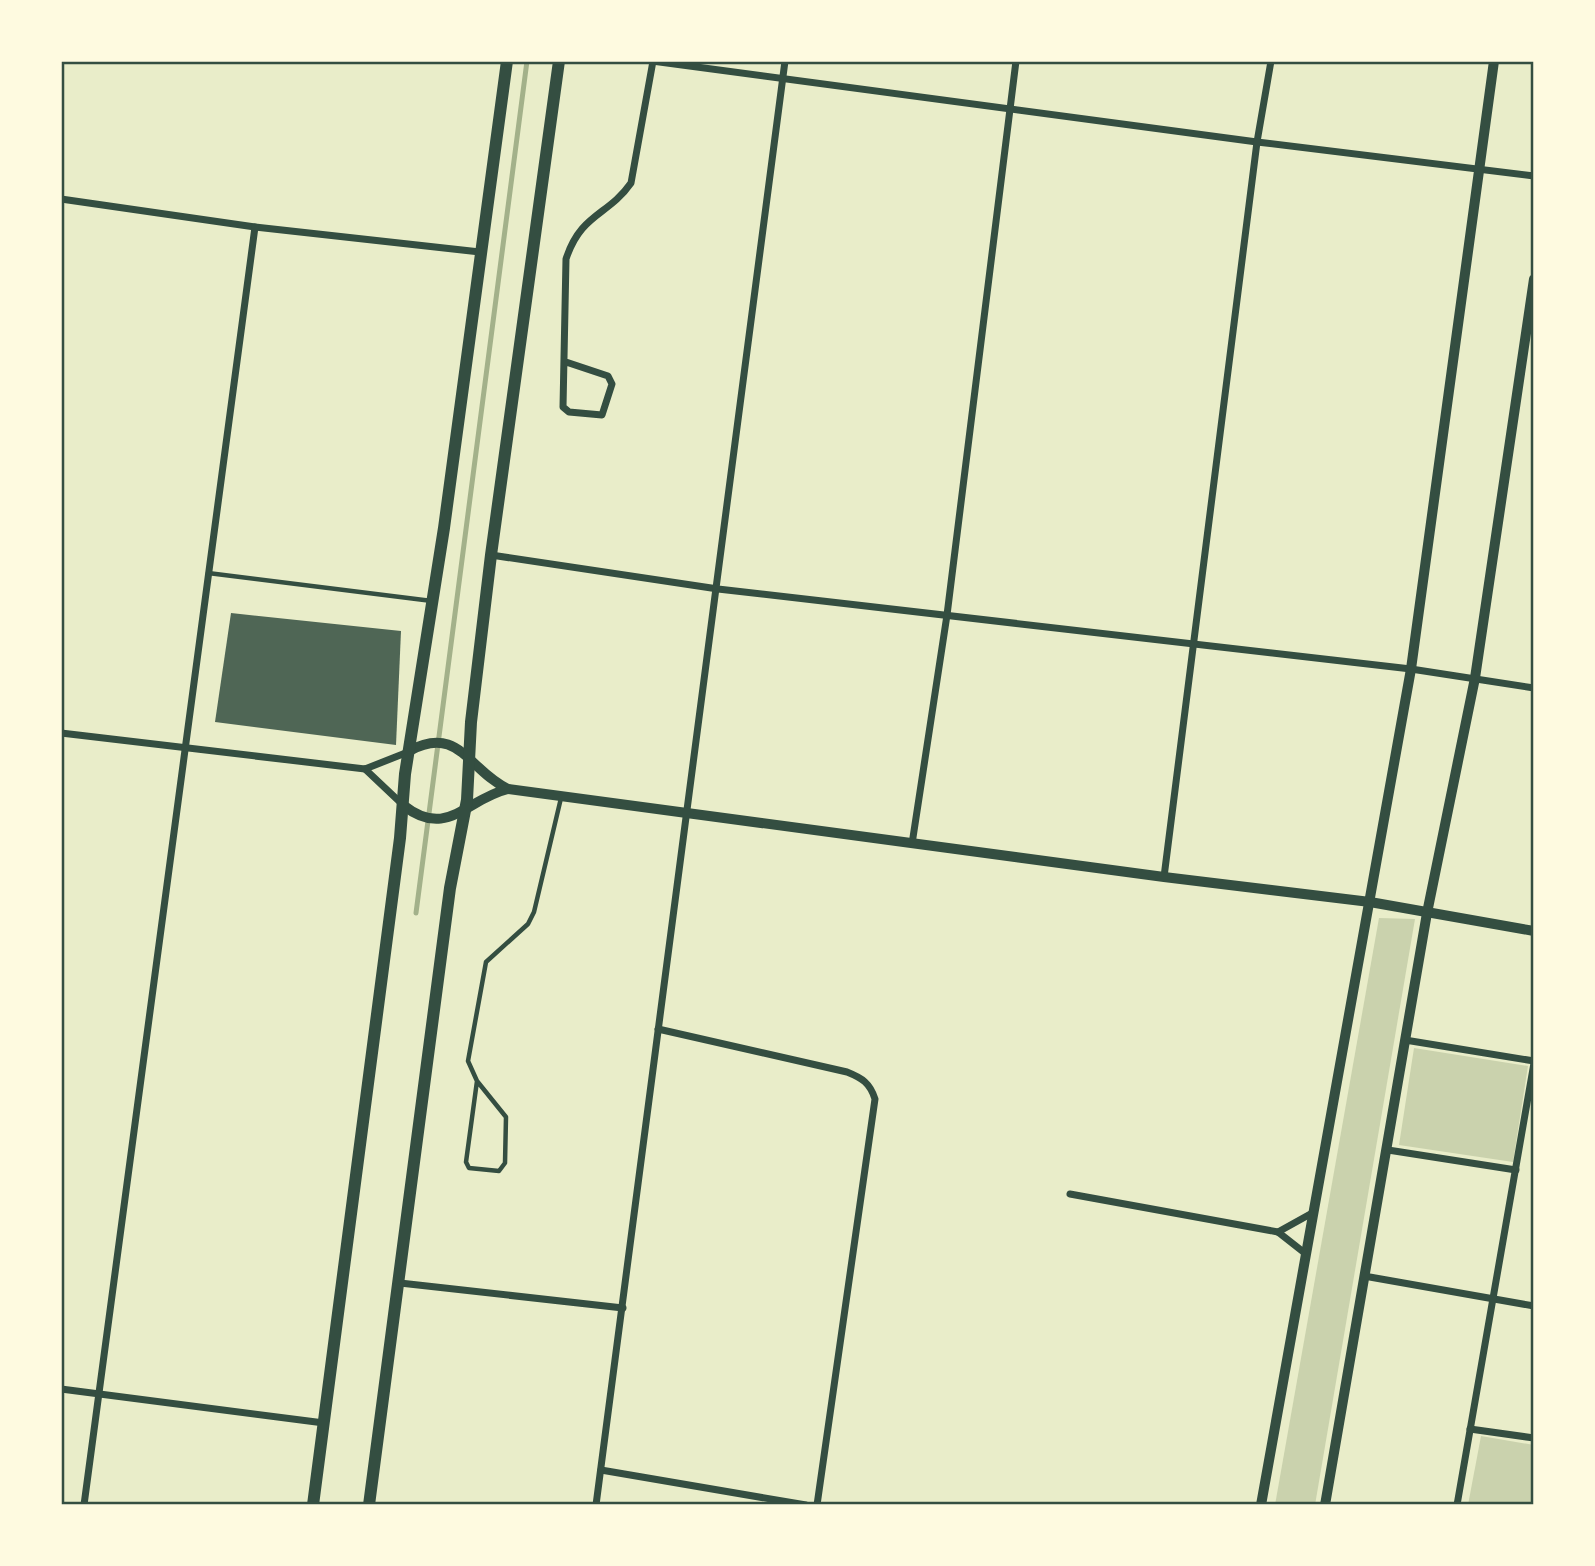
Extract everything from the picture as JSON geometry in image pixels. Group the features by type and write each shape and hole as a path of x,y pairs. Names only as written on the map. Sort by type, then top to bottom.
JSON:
{"main road":[{"path":"313,1505 407,808 409,751 433,601 507,61"},
{"path":"369,1505 450,888 465,810 491,555 559,61"},
{"path":"1261,1505 1411,669 1493,61"},
{"path":"1325,1505 1427,913 1475,678 1534,279"}],"street":[{"path":"566,362 608,376 612,384 602,415 569,412 563,407 566,259 572,241 583,224 622,196 631,183 652,61 1534,176"},
{"path":"596,1505 785,61"},
{"path":"912,844 947,615 1016,61"},
{"path":"1164,877 1191,645 1270,61"},
{"path":"61,199 255,227 480,252"},
{"path":"84,1505 183,749 255,227"},
{"path":"491,555 718,589 1411,669 1534,688"},
{"path":"61,733 365,769 433,741 457,747 487,778 509,789 1370,902 1534,931"},
{"path":"365,769 407,808 431,819 451,817 485,796 509,789"},
{"path":"658,1029 847,1072 862,1078 872,1088 875,1099 817,1505"},
{"path":"1405,1040 1534,1062 1457,1505"},
{"path":"1388,1150 1516,1170"},
{"path":"1070,1194 1278,1232 1306,1254"},
{"path":"1278,1232 1314,1212"},
{"path":"1364,1276 1534,1306"},
{"path":"400,1283 623,1308"},
{"path":"61,1389 324,1423"},
{"path":"1470,1429 1534,1438"},
{"path":"601,1470 806,1505"}],"lane":[{"path":"207,573 433,601"},
{"path":"477,1081 467,1163 469,1168 499,1171 505,1163 506,1117 477,1081 468,1060 482,976 486,962 528,924 534,912 562,796"}],"green space":[{"path":"1379,918 1415,919 1315,1505 1275,1505"},
{"path":"1414,1048 1528,1066 1513,1162 1399,1145"},
{"path":"1481,1436 1534,1445 1534,1505 1468,1505"}],"building":[{"path":"231,613 401,631 396,745 215,722"}],"waterway":[{"path":"416,913 527,61"}]}
